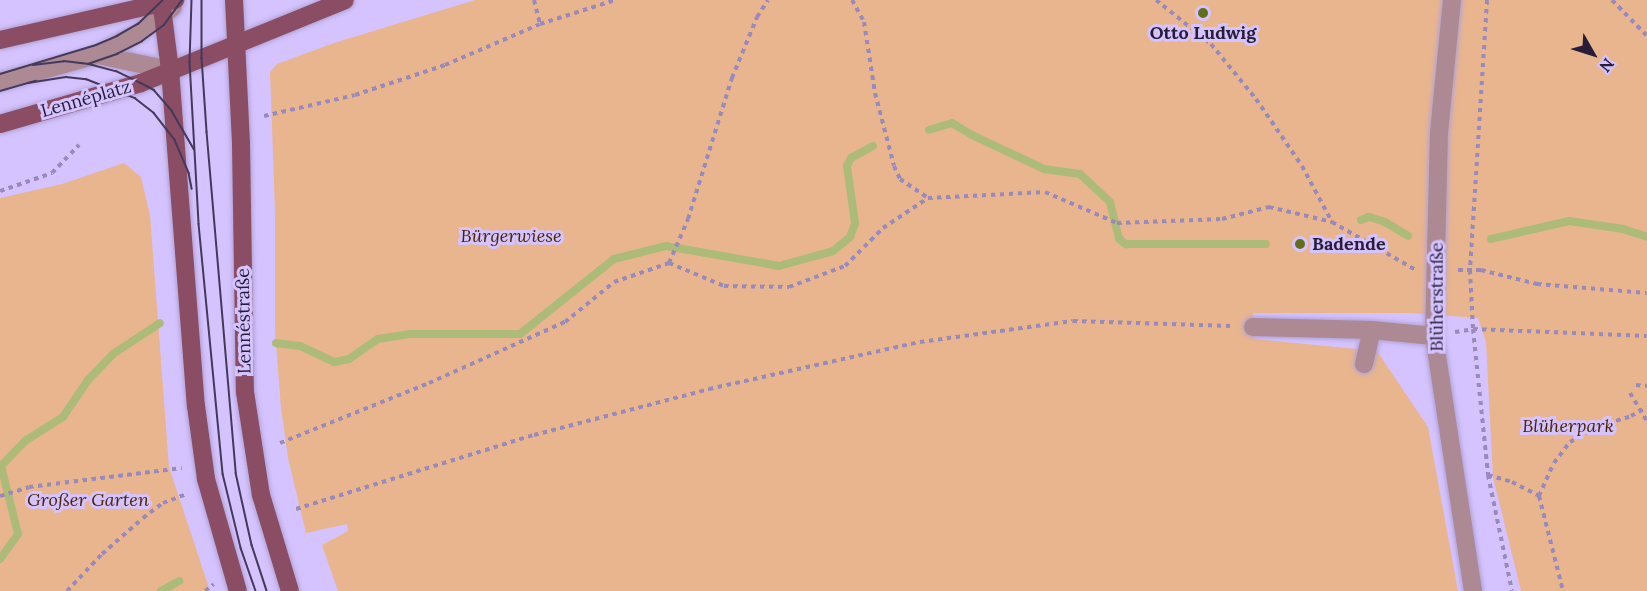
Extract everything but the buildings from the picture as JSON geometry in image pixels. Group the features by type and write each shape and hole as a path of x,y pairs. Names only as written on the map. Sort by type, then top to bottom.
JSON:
{"main road":[{"path":"234,0 236,45"},
{"name":"Lennéplatz","path":"0,124 126,88 345,0"},
{"path":"0,40 165,4 196,406 207,479 238,591"},
{"name":"Lennéstraße","path":"236,45 241,144 245,392 261,495 290,591"}],"street":[{"path":"0,82 97,55 140,32 165,4 181,0"},
{"name":"Blüherstraße","path":"1452,0 1439,132 1434,336 1473,591"},
{"path":"97,55 170,70"},
{"path":"1253,327 1372,330 1434,336"},
{"path":"1364,364 1372,330"}],"path":[{"path":"534,0 540,24"},
{"path":"264,116 355,95 434,69 540,24 615,0"},
{"path":"669,263 688,219 732,78 757,17 768,0"},
{"path":"852,0 864,22 875,93 894,166 900,179 928,198"},
{"path":"1156,0 1211,44 1256,99 1302,166 1332,222"},
{"path":"1487,0 1470,270 1473,329 1488,475 1512,591"},
{"path":"1612,0 1647,36"},
{"path":"0,191 52,173 79,145"},
{"path":"280,443 429,382 565,322 614,282 669,263 724,286 789,287 845,266 883,228 928,198 1045,192 1110,220 1124,223 1222,219 1269,207 1332,222 1411,269 1481,270 1537,284 1647,293"},
{"path":"296,509 534,435 709,389 920,342 1073,321 1253,327"},
{"path":"1434,336 1473,329 1647,336"},
{"path":"1636,385 1647,386"},
{"path":"1630,393 1647,421"},
{"path":"1563,591 1539,496 1554,463 1570,442 1599,426 1647,407"},
{"path":"0,496 29,488 181,467"},
{"path":"1488,475 1512,482 1539,496"},
{"path":"67,591 102,554 143,518 163,503 186,494"},
{"path":"205,591 210,587"}],"green space":[{"name":"Bürgerwiese","path":"475,0 1647,0 1647,591 1521,591 1493,477 1486,342 1478,318 1411,313 1253,313 1255,339 1377,351 1428,427 1458,591 338,591 322,545 348,531 347,524 306,533 288,458 281,408 275,332 275,210 270,72 277,64 334,43"},
{"name":"Großer Garten","path":"124,163 141,177 150,215 169,467 210,591 0,591 0,198 62,184"}],"waterway":[{"path":"929,130 952,123 1044,169 1080,174 1110,202 1119,239 1126,244 1266,244"},
{"path":"276,343 300,346 334,362 349,359 378,339 411,334 520,334 614,259 666,246 779,266 833,251 850,237 855,223 847,166 851,158 873,146"},
{"path":"1361,220 1369,217 1385,222 1408,236"},
{"path":"1491,239 1569,221 1623,229 1647,237"},
{"path":"0,559 18,534 1,466 25,441 63,417 88,380 113,354 160,323"},
{"path":"161,591 179,581"}],"tram line":[{"path":"0,74 96,45 117,36 138,24 163,0"},
{"path":"88,64 117,54 142,41 164,25 182,0"},
{"path":"192,0 190,62 199,224 223,474 241,548 256,591"},
{"path":"202,0 202,58 207,132 236,473 252,545 267,591"},
{"path":"33,65 64,61 89,64 116,71 141,83 154,90 172,111 194,149"},
{"path":"28,83 66,77 86,79 135,98 154,113 175,140 189,173 192,189"},
{"path":"0,91 36,81"}],"place":[{"name":"Otto Ludwig","path":"1203,13"},
{"name":"Badende","path":"1300,244"}],"park label":[{"name":"Blüherpark","path":"1568,426"}]}
